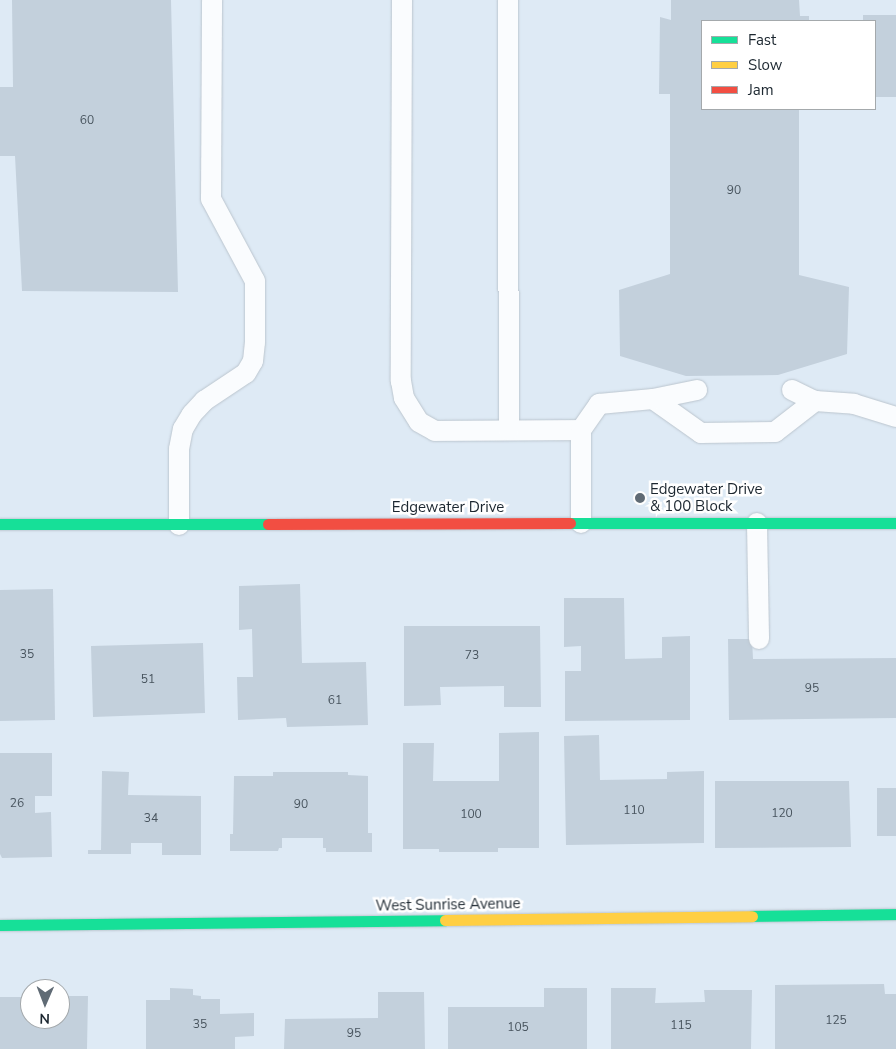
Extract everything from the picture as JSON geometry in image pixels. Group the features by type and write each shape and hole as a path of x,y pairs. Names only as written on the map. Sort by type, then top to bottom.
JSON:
{"street":[{"name":"Edgewater Drive","path":"0,524 896,523"},
{"name":"West Sunrise Avenue","path":"0,926 896,914"}],"lane":[{"path":"179,525 179,449 184,429 192,414 204,401 246,373 253,361 255,342 255,281 211,199 212,0"},
{"path":"402,0 401,381 404,398 419,422 435,431 581,430"},
{"path":"508,0 509,430"},
{"path":"581,523 581,430 599,404 654,399 696,390"},
{"path":"792,390 815,402 854,404 896,417"},
{"path":"654,399 701,433 774,432 815,402"},
{"path":"757,523 759,639"}],"building":[{"path":"12,0 171,0 178,292 22,291 15,156 0,156 0,87 13,87"},
{"path":"671,0 799,0 800,16 809,16 809,20 701,20 701,110 799,110 799,275 849,287 847,354 778,375 686,376 620,356 619,290 670,274 670,94 659,94 660,17 671,20"},
{"path":"863,15 896,15 896,97 876,97 876,20 863,20"},
{"path":"300,584 302,663 366,662 368,725 287,727 286,718 238,720 237,677 253,677 252,629 239,630 239,586"},
{"path":"53,589 55,720 0,721 0,590"},
{"path":"564,598 624,598 625,659 662,658 662,637 690,636 690,720 565,721 565,671 581,671 581,646 564,647"},
{"path":"404,626 540,626 541,707 504,707 504,686 440,687 441,705 404,706"},
{"path":"728,639 752,639 753,659 896,658 896,718 729,720"},
{"path":"203,643 205,713 93,717 91,646"},
{"path":"539,732 539,848 498,848 498,852 439,852 439,849 403,849 403,743 434,743 433,781 499,781 499,733"},
{"path":"599,735 600,780 667,779 667,772 704,771 704,843 566,845 564,736"},
{"path":"0,753 52,753 52,796 35,796 35,813 51,812 52,857 2,858 0,854"},
{"path":"102,771 129,772 128,795 201,796 201,855 162,855 162,843 131,843 131,854 88,854 88,850 101,850"},
{"path":"273,772 348,772 348,775 368,776 368,833 372,833 372,852 326,852 326,848 323,848 323,838 282,838 282,848 279,848 278,851 230,851 230,834 233,834 234,776 273,776"},
{"path":"715,781 849,781 851,847 715,848"},
{"path":"877,788 896,788 896,836 877,836"},
{"path":"884,984 885,994 896,994 896,1049 775,1049 775,985"},
{"path":"170,988 193,989 193,995 201,996 201,999 220,999 220,1014 254,1013 254,1036 235,1037 235,1049 146,1049 146,1000 170,1000"},
{"path":"544,988 587,988 587,1049 448,1049 448,1007 544,1007"},
{"path":"611,988 656,988 655,1003 705,1002 704,990 752,990 751,1049 611,1049"},
{"path":"378,992 424,992 425,1049 284,1049 285,1019 378,1018"},
{"path":"70,996 88,996 87,1049 0,1049 0,997 20,997 20,1029 70,1029"}],"traffic: fast":[{"path":"570,523 896,523"},
{"path":"0,524 268,524"},
{"path":"752,916 896,914"},
{"path":"0,925 445,920"}],"traffic: slow":[{"path":"445,920 752,916"}],"traffic: jam":[{"path":"268,524 570,523"}],"place":[{"name":"Edgewater Drive & 100 Block","path":"640,498"}]}
